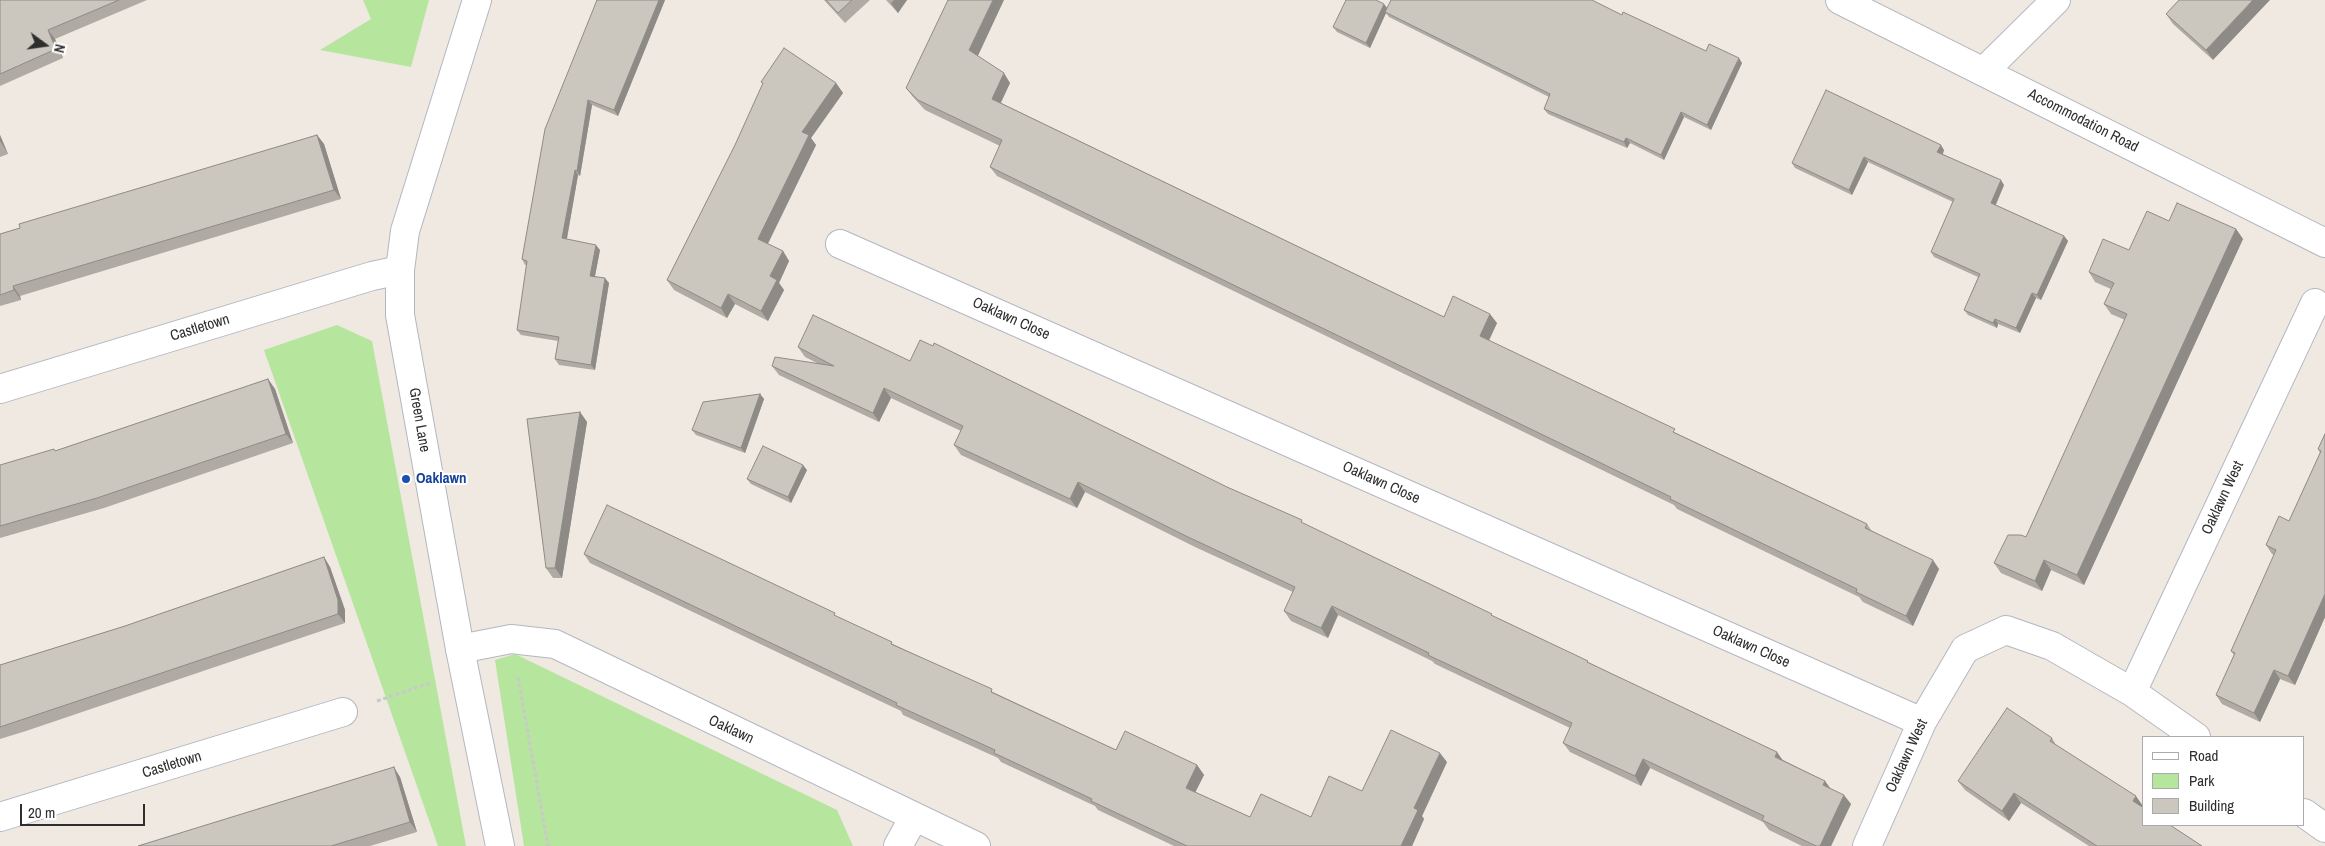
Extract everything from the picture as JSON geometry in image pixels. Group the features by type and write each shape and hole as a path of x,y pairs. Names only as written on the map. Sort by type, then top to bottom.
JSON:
{"street":[{"name":"Green Lane","path":"477,0 405,231 400,270 400,315 462,660 500,846"},
{"name":"Accommodation Road","path":"1840,0 2325,243"},
{"path":"1984,71 2056,0"},
{"name":"Oaklawn Close","path":"840,244 1922,722"},
{"name":"Castletown","path":"0,389 372,276 400,270"},
{"name":"Oaklawn West","path":"2132,692 2315,303"},
{"name":"Oaklawn West","path":"1867,846 1922,722 1965,648 2006,630 2052,646 2132,692 2195,736"},
{"name":"Oaklawn","path":"462,660 511,639 555,644 976,846"},
{"name":"Castletown","path":"0,818 343,712"},
{"path":"2305,814 2325,828"},
{"path":"898,846 914,817"}],"path":[{"path":"511,639 548,846"},
{"path":"343,712 462,660"}],"green space":[{"path":"363,0 429,0 411,67 320,50 371,19"},
{"path":"337,325 372,341 466,846 438,846 264,350"},
{"path":"515,654 837,810 853,846 524,846 495,660"}],"building":[{"path":"0,0 119,0 48,30 56,49 0,74"},
{"path":"597,0 659,0 614,110 588,100 577,171 575,170 562,238 596,245 590,276 605,278 591,365 555,359 559,337 517,330 527,261 522,259 545,129"},
{"path":"826,0 852,0 838,13"},
{"path":"948,0 993,0 969,50 1004,73 992,99 1444,317 1453,296 1490,314 1480,336 1675,429 1673,432 1867,524 1865,528 1933,560 1906,616 1856,592 1857,589 1670,499 1671,497 990,167 1002,140 918,100 906,88"},
{"path":"1346,0 1376,0 1384,4 1366,43 1333,27"},
{"path":"1391,0 1592,0 1622,15 1623,12 1706,51 1709,44 1739,58 1707,125 1681,112 1661,155 1626,138 1624,142 1544,109 1550,94 1385,12"},
{"path":"2179,0 2253,0 2206,50 2166,14"},
{"path":"784,48 836,83 802,132 809,135 758,239 783,251 770,276 777,280 761,311 728,294 721,308 667,280 735,145 763,83 761,82"},
{"path":"1826,90 1941,145 1937,152 2001,180 1991,203 2064,236 2037,295 2032,293 2016,328 1995,319 1993,323 1964,310 1980,274 1931,252 1954,199 1864,157 1849,190 1792,163"},
{"path":"317,135 334,190 13,286 14,290 0,295 0,234 20,228 19,224"},
{"path":"2177,203 2236,229 2077,575 2044,560 2035,581 1994,563 2008,535 2026,537 2127,314 2104,304 2114,283 2089,272 2103,239 2129,250 2147,211 2169,221"},
{"path":"813,315 910,361 920,340 933,346 934,343 1227,487 1302,520 1301,522 1587,662 1777,752 1775,757 1825,781 1823,785 1844,795 1820,846 1816,846 1762,820 1764,816 1643,759 1635,776 1563,743 1572,723 1428,655 1429,653 1332,606 1321,628 1284,611 1295,587 1188,537 1078,482 1070,499 954,445 963,426 884,388 873,413 772,366 775,357 834,366 798,347"},
{"path":"268,379 286,434 97,498 0,526 0,465 54,449 55,451"},
{"path":"760,394 741,448 692,430 703,402"},
{"path":"580,412 555,568 546,568 527,419"},
{"path":"2325,434 2325,594 2288,676 2274,670 2254,713 2216,695 2235,653 2231,651 2276,550 2266,545 2279,516 2289,521 2321,451 2318,449"},
{"path":"763,446 803,465 788,497 747,479"},
{"path":"607,505 835,613 834,615 892,642 891,644 992,689 991,692 1116,750 1125,731 1197,765 1186,788 1250,817 1261,794 1311,817 1329,776 1362,791 1391,730 1440,753 1414,808 1418,810 1401,846 1187,846 994,753 995,750 896,705 897,703 584,554"},
{"path":"324,557 338,600 338,614 0,727 0,665 125,626"},
{"path":"2007,708 2052,738 2050,741 2136,796 2133,801 2142,807 2142,826 2172,826 2202,846 2097,846 2014,793 2002,811 1958,781"},
{"path":"394,767 410,822 331,846 138,846"}],"place":[{"name":"Oaklawn","path":"406,479"}]}
